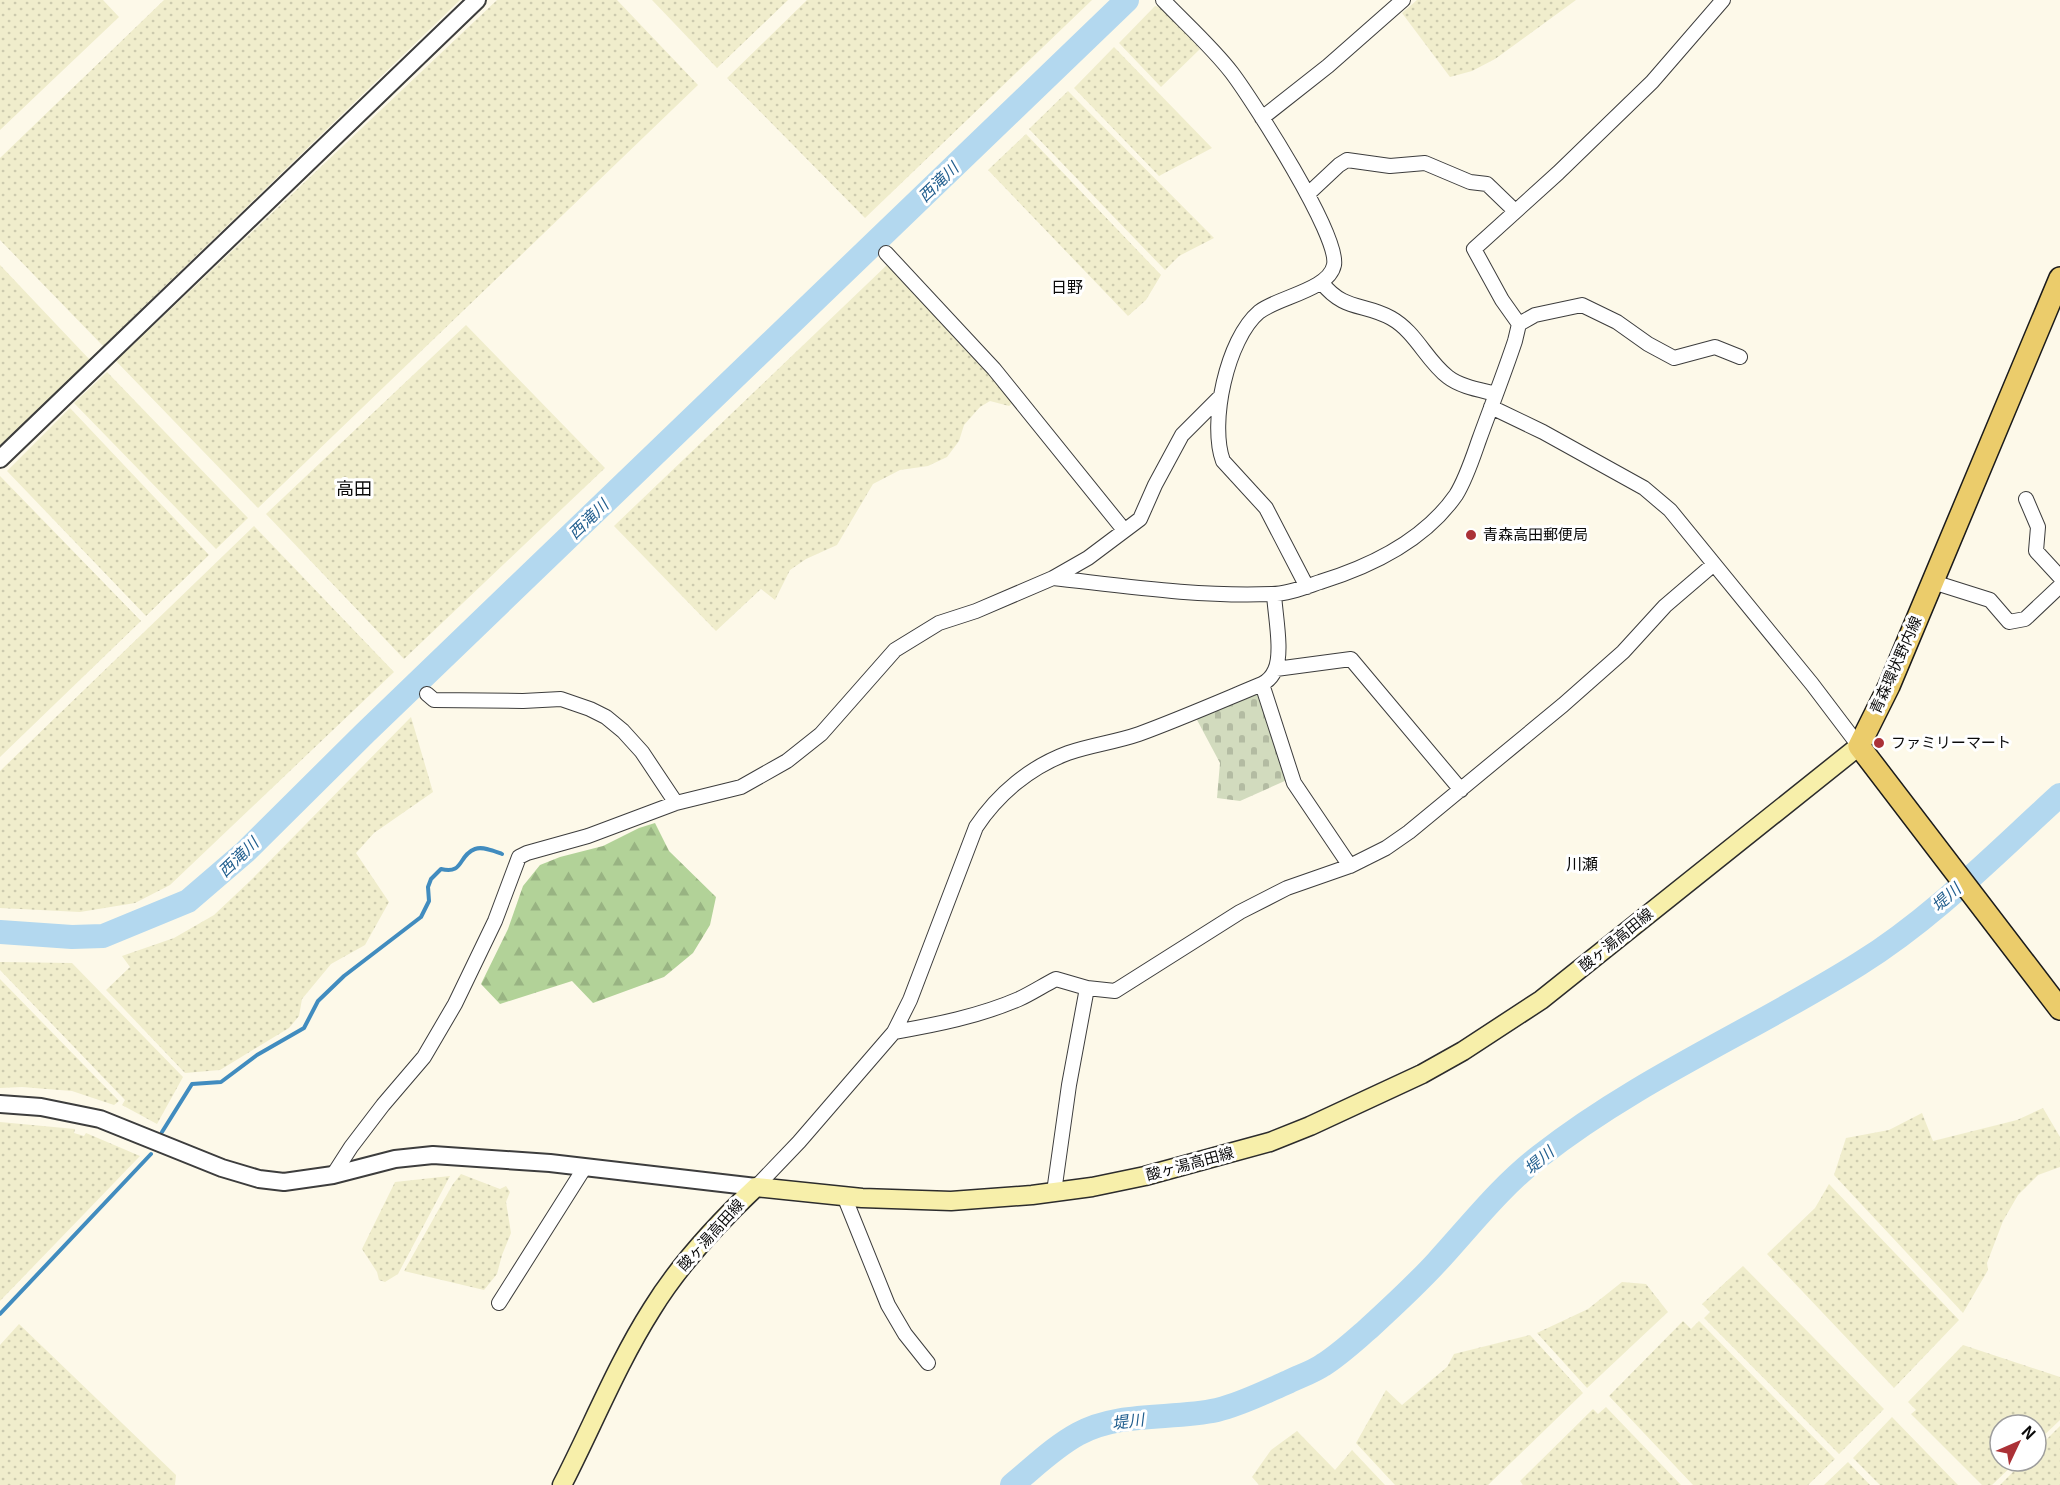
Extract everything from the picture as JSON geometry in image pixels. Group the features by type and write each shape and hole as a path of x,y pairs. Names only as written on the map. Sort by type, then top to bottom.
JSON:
{"main road":[{"name":"青森環状野内線","path":"1859,746 1889,686 2053,313 2060,278"},
{"path":"1859,746 2060,1008"},
{"name":"酸ヶ湯高田線","path":"562,1485 651,1309 672,1278 756,1187 844,1196 951,1201 1054,1192 1145,1176 1270,1142 1422,1074 1463,1051 1541,1000 1859,746"}],"street":[{"path":"0,459 477,0"},
{"path":"1163,0 1231,72 1262,118 1308,194 1335,258 1334,268 1322,283 1274,303 1258,313 1244,328 1233,352 1220,397 1220,452 1223,461 1266,508 1307,586"},
{"path":"1262,118 1328,66 1403,0"},
{"path":"1519,324 1502,300 1474,249 1558,173 1652,82 1723,0"},
{"path":"1308,194 1347,160 1390,166 1425,163 1470,182 1487,184 1515,211"},
{"path":"886,253 994,369 1124,530"},
{"path":"1322,283 1332,295 1347,303 1389,316 1404,326 1437,367 1450,379 1496,394"},
{"path":"1053,578 1189,593 1274,594 1341,576 1376,561 1407,543 1457,494 1496,394 1519,324 1534,315 1582,305 1617,322 1648,344 1674,358 1715,347 1740,357"},
{"path":"333,1175 383,1105 424,1057 455,1004 495,921 519,857 588,836 676,803 741,787 787,761 821,734 895,650 915,636 939,623 976,611 1053,578 1088,558 1140,519 1182,435 1220,397"},
{"path":"1491,407 1543,432 1644,488 1670,510 1859,746"},
{"path":"2026,499 2038,527 2036,551 2060,577"},
{"path":"894,1032 993,1008 1019,999 1056,979 1087,988 1115,991 1240,912 1287,888 1350,866 1386,848 1461,790 1563,705 1623,652 1665,606 1714,564"},
{"path":"1933,582 1990,600 2009,622 2025,619 2060,586"},
{"path":"0,1104 41,1107 100,1119 222,1168 259,1179 284,1182 333,1175 394,1159 433,1155 585,1167 756,1187 799,1142 894,1032 910,1000 976,827 988,808 1012,785 1041,766 1067,753 1137,734 1269,680 1276,669 1278,650 1274,594"},
{"path":"1276,669 1351,659 1461,790"},
{"path":"1262,684 1294,783 1350,866"},
{"path":"427,694 434,700 561,699 590,709 606,717 623,730 642,752 676,803"},
{"path":"1054,1192 1069,1085 1087,988"},
{"path":"499,1304 585,1167"},
{"path":"844,1196 888,1305 905,1334 928,1363"}],"shaded area":[{"path":"0,0 103,0 119,17 0,130"},
{"path":"164,0 460,0 103,346 0,240 0,158"},
{"path":"497,0 617,0 698,85 258,508 116,361"},
{"path":"652,0 788,0 717,68"},
{"path":"807,0 1092,0 865,218 727,78"},
{"path":"1417,0 1576,0 1495,59 1472,71 1450,77 1402,13"},
{"path":"1155,6 1163,8 1200,49 1161,87 1119,43"},
{"path":"1114,47 1212,148 1159,176 1074,88"},
{"path":"1068,91 1214,238 1179,256 1165,270 1029,129"},
{"path":"1026,134 1161,275 1146,300 1128,316 988,170"},
{"path":"888,264 1014,402 1009,406 990,401 980,407 964,425 959,441 947,457 928,466 900,470 873,484 837,545 806,559 790,570 775,600 761,589 716,631 614,526"},
{"path":"0,265 90,360 0,446"},
{"path":"466,325 605,468 404,659 266,514"},
{"path":"107,372 248,518 216,549 74,403"},
{"path":"70,408 209,555 146,616 7,471"},
{"path":"0,476 141,621 0,757"},
{"path":"254,526 394,672 170,885 135,903 80,912 0,908 0,771"},
{"path":"411,717 433,792 374,833 356,853 389,902 365,945 331,964 302,999 299,1016 289,1028 220,1070 185,1073 106,990 130,967 122,956 174,938 214,915"},
{"path":"0,962 72,963 183,1077 157,1124 122,1105 125,1100 0,970"},
{"path":"0,979 119,1101 114,1105 72,1091 22,1087 0,1088"},
{"path":"2043,1108 2060,1137 2060,1167 2038,1175 2018,1195 2003,1221 1987,1263 1988,1270 1963,1313 1834,1175 1846,1138 1889,1130 1922,1113 1933,1141 2017,1120"},
{"path":"0,1122 75,1129 74,1133 84,1136 86,1133 140,1156 0,1301"},
{"path":"461,1174 500,1189 506,1186 510,1192 506,1202 511,1233 497,1274 484,1290 404,1271 453,1184"},
{"path":"450,1176 398,1274 385,1282 379,1280 377,1272 362,1249 395,1182"},
{"path":"1829,1184 1959,1320 1894,1388 1767,1254 1815,1208"},
{"path":"1743,1266 1884,1409 1839,1454 1704,1318 1710,1312 1702,1304"},
{"path":"1622,1282 1646,1284 1668,1312 1587,1388 1537,1333 1588,1309"},
{"path":"1683,1321 1691,1329 1699,1321 1835,1459 1808,1485 1693,1485 1609,1396"},
{"path":"19,1324 176,1475 175,1485 0,1485 0,1345"},
{"path":"1530,1335 1583,1393 1488,1485 1395,1485 1356,1443 1386,1390 1402,1405 1447,1367 1454,1354"},
{"path":"1963,1345 2060,1377 2060,1420 2048,1432 2048,1413 1988,1413 1988,1473 2004,1473 1992,1485 1982,1485 1911,1414 1916,1410 1908,1402"},
{"path":"1606,1407 1681,1485 1523,1485 1520,1481 1593,1409 1598,1414"},
{"path":"1892,1417 1958,1485 1880,1485 1853,1458"},
{"path":"2060,1426 2060,1485 2000,1485 2012,1473 2048,1473 2048,1438"},
{"path":"1297,1431 1335,1470 1352,1450 1385,1485 1259,1485 1252,1477 1271,1450"},
{"path":"1848,1462 1870,1485 1824,1485"}],"green space":[{"path":"1259,692 1287,780 1240,801 1217,798 1220,763 1196,718"},
{"path":"655,823 669,851 716,897 710,925 693,953 664,977 593,1003 572,981 500,1004 481,984 508,929 523,886 540,865 560,857 603,846 639,828"}],"waterway":[{"name":"西滝川","path":"0,932 72,937 103,936 188,901 245,852 365,733 1127,0"},
{"name":"堤川","path":"1012,1485 1061,1445 1094,1427 1129,1419 1217,1410 1253,1398 1323,1365 1352,1343 1403,1296 1499,1193 1540,1156 1616,1103 1819,988 1886,946 1938,906 2060,795"},
{"path":"162,1132 192,1084 221,1082 257,1055 304,1028 318,1001 344,976 421,917 429,901 428,887 431,879 441,869 454,869 466,855 478,848 502,854"},
{"path":"0,1314 151,1154"}],"place":[{"name":"青森高田郵便局","path":"1471,535"},
{"name":"ファミリーマート","path":"1879,743"}],"district":[{"name":"日野","path":"1067,287"},
{"name":"高田","path":"354,489"},
{"name":"川瀬","path":"1582,864"}]}
